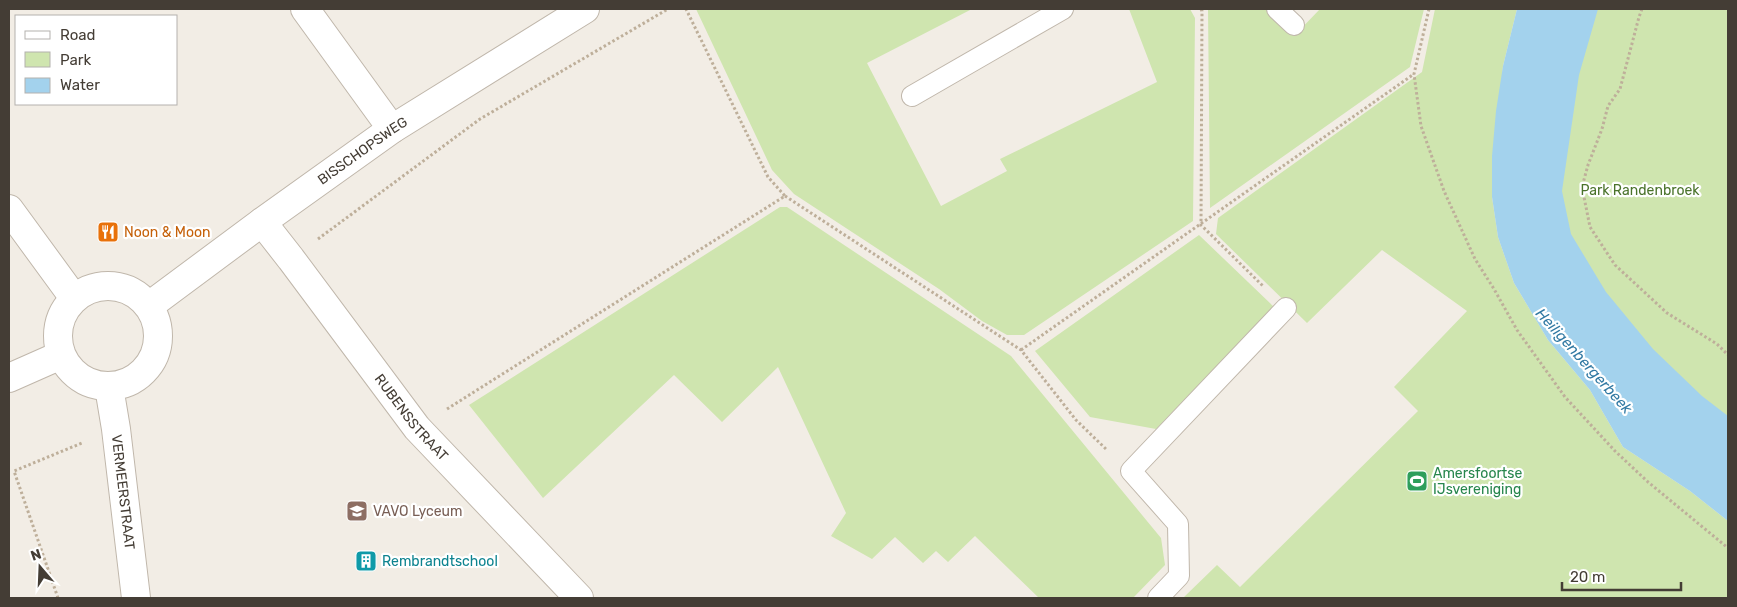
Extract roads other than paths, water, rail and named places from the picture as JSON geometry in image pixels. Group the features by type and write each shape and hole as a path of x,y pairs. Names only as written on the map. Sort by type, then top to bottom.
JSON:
{"street":[{"path":"305,9 392,129"},
{"name":"BISSCHOPSWEG","path":"149,306 392,129 585,9"},
{"path":"9,209 74,298"},
{"name":"RUBENSSTRAAT","path":"262,222 417,428 578,598"},
{"path":"105,285 122,287 138,294 149,306 156,321 159,336 156,352 149,365 138,377 124,384 109,387 94,384 80,378 68,368 61,355 57,340 58,324 64,310 74,298 88,289 105,285"},
{"path":"9,378 61,355"},
{"name":"VERMEERSTRAAT","path":"109,387 116,428 136,598"}],"lane":[{"path":"912,96 1063,9"},
{"path":"1277,9 1294,25"},
{"path":"1158,598 1179,576 1178,524 1131,471 1286,308"}],"water":[{"name":"Heiligenbergerbeek","path":"1517,9 1598,9 1579,75 1562,191 1571,234 1606,292 1653,349 1702,396 1728,416 1728,521 1690,491 1623,447 1590,390 1548,340 1514,283 1498,237 1492,197 1492,156 1503,66"}],"place":[{"name":"Noon & Moon","path":"108,232"},
{"name":"Amersfoortse IJsvereniging","path":"1417,481"},
{"name":"VAVO Lyceum","path":"357,511"},
{"name":"Rembrandtschool","path":"366,561"}],"park label":[{"name":"Park Randenbroek","path":"1640,190"}]}
